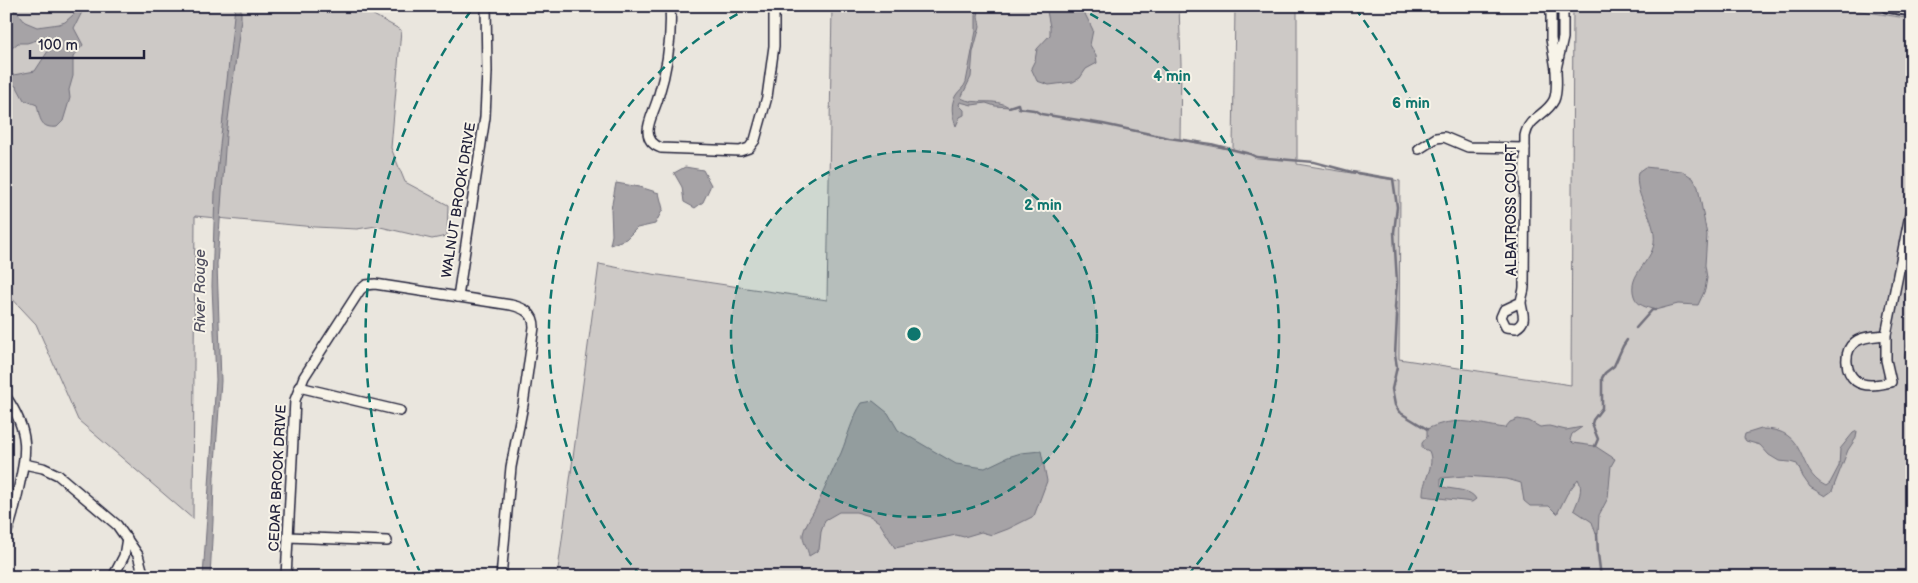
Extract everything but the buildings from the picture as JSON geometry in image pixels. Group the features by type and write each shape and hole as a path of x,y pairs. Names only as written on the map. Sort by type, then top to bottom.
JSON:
{"main road":[{"path":"1887,6 1912,10"}],"street":[{"name":"WALNUT BROOK DRIVE","path":"486,6 487,72 485,117 458,297 518,307 528,312 534,322 523,405 511,467 501,577"},
{"path":"670,6 670,38 658,100 648,130 650,140 656,147 661,148 733,151 744,150 752,145 763,114 774,46 774,6"},
{"name":"ALBATROSS COURT","path":"1551,6 1551,39 1556,69"},
{"name":"ALBATROSS COURT","path":"1521,302 1524,287 1525,136 1529,124 1551,105 1555,97 1556,69 1563,38 1563,6"},
{"path":"1419,149 1436,138 1444,137 1461,145 1474,148 1525,148"},
{"path":"1886,335 1864,338 1854,342 1846,361 1848,371 1856,381 1870,385 1890,382 1886,360 1886,335 1912,205"},
{"name":"CEDAR BROOK DRIVE","path":"286,577 294,400 304,377 354,298 366,285 375,284 458,297"},
{"path":"299,387 400,411"},
{"path":"6,397 15,410 23,429 26,448 12,518 6,533"},
{"path":"24,464 43,468 58,475 116,525 138,555 144,577"},
{"path":"288,537 387,541"},
{"path":"113,577 124,556 127,538"}],"shaded area":[{"path":"6,6 357,6 401,30 391,148 405,182 448,205 447,236 432,239 376,226 357,229 315,227 195,216 193,519 78,420 36,324 6,292"},
{"path":"6,6 17,12 25,22 37,27 65,22 82,7 97,6 83,10 74,28 83,45 73,57 73,76 69,90 70,98 63,121 57,127 44,124 40,118 37,105 24,100 17,87 6,80 8,76 35,71 48,51 44,38 27,43 18,43 6,53"},
{"path":"235,6 241,6 241,19 226,135 217,264 221,381 214,477 210,577 203,577 216,380 212,286 215,192"},
{"path":"832,6 1179,6 1181,64 1180,140 1233,150 1235,6 1297,6 1297,164 1400,181 1399,359 1571,385 1573,6 1830,6 1912,19 1912,318 1904,359 1912,360 1912,577 557,577 599,264 652,274 827,300"},
{"path":"976,6 980,6 978,16 980,26 973,52 971,77 961,98 972,101 998,102 1009,107 986,103 972,105 960,102 959,105 964,110 964,115 960,117 956,126 952,106 956,95 966,82 976,31"},
{"path":"1046,6 1081,6 1093,30 1090,45 1096,55 1097,63 1086,69 1080,78 1073,82 1049,85 1037,81 1031,68 1037,49 1050,35"},
{"path":"685,167 703,170 711,185 703,202 695,208 684,202 682,187 674,173"},
{"path":"1645,167 1682,171 1693,178 1698,187 1707,235 1705,265 1707,278 1705,290 1698,305 1678,304 1655,310 1640,304 1635,299 1634,281 1649,256 1654,243 1652,225 1637,181 1638,172"},
{"path":"616,183 640,187 659,193 663,209 655,224 637,228 626,239 610,245 612,235 611,209"},
{"path":"873,401 888,413 898,430 956,464 985,468 1021,453 1041,451 1047,481 1034,516 992,535 981,532 964,537 956,535 895,548 879,522 870,516 856,512 839,512 825,520 821,532 819,550 809,556 803,537 806,526 841,453 862,403"},
{"path":"1518,419 1529,421 1540,427 1549,426 1566,430 1582,427 1572,434 1570,440 1573,443 1595,446 1615,459 1611,466 1608,498 1599,515 1598,534 1596,534 1592,522 1574,510 1580,491 1578,479 1567,494 1557,514 1549,506 1530,506 1524,501 1521,483 1507,479 1465,476 1441,478 1441,486 1470,493 1476,499 1472,502 1423,496 1424,484 1431,463 1429,451 1422,448 1422,443 1427,437 1427,429 1457,421 1505,428 1510,422"},
{"path":"1761,429 1777,431 1787,435 1795,443 1809,471 1826,486 1830,483 1839,466 1840,449 1853,433 1857,431 1856,438 1848,450 1832,491 1825,496 1810,487 1797,464 1779,461 1769,455 1760,445 1746,441 1744,438 1745,434"}],"waterway":[{"path":"1009,107 1018,104 1019,108 1034,110 1041,114 1211,144 1256,157 1314,162 1352,172 1393,179 1397,207 1394,232 1397,282 1395,308 1397,316 1395,355 1397,367 1392,389 1395,405 1399,412 1427,429"},
{"path":"1636,328 1652,310 1655,310"},
{"path":"1595,446 1598,439 1592,424 1602,408 1602,378 1614,366 1627,340"},
{"path":"1597,534 1601,577"}],"water label":[{"name":"River Rouge","path":"200,291"}]}
